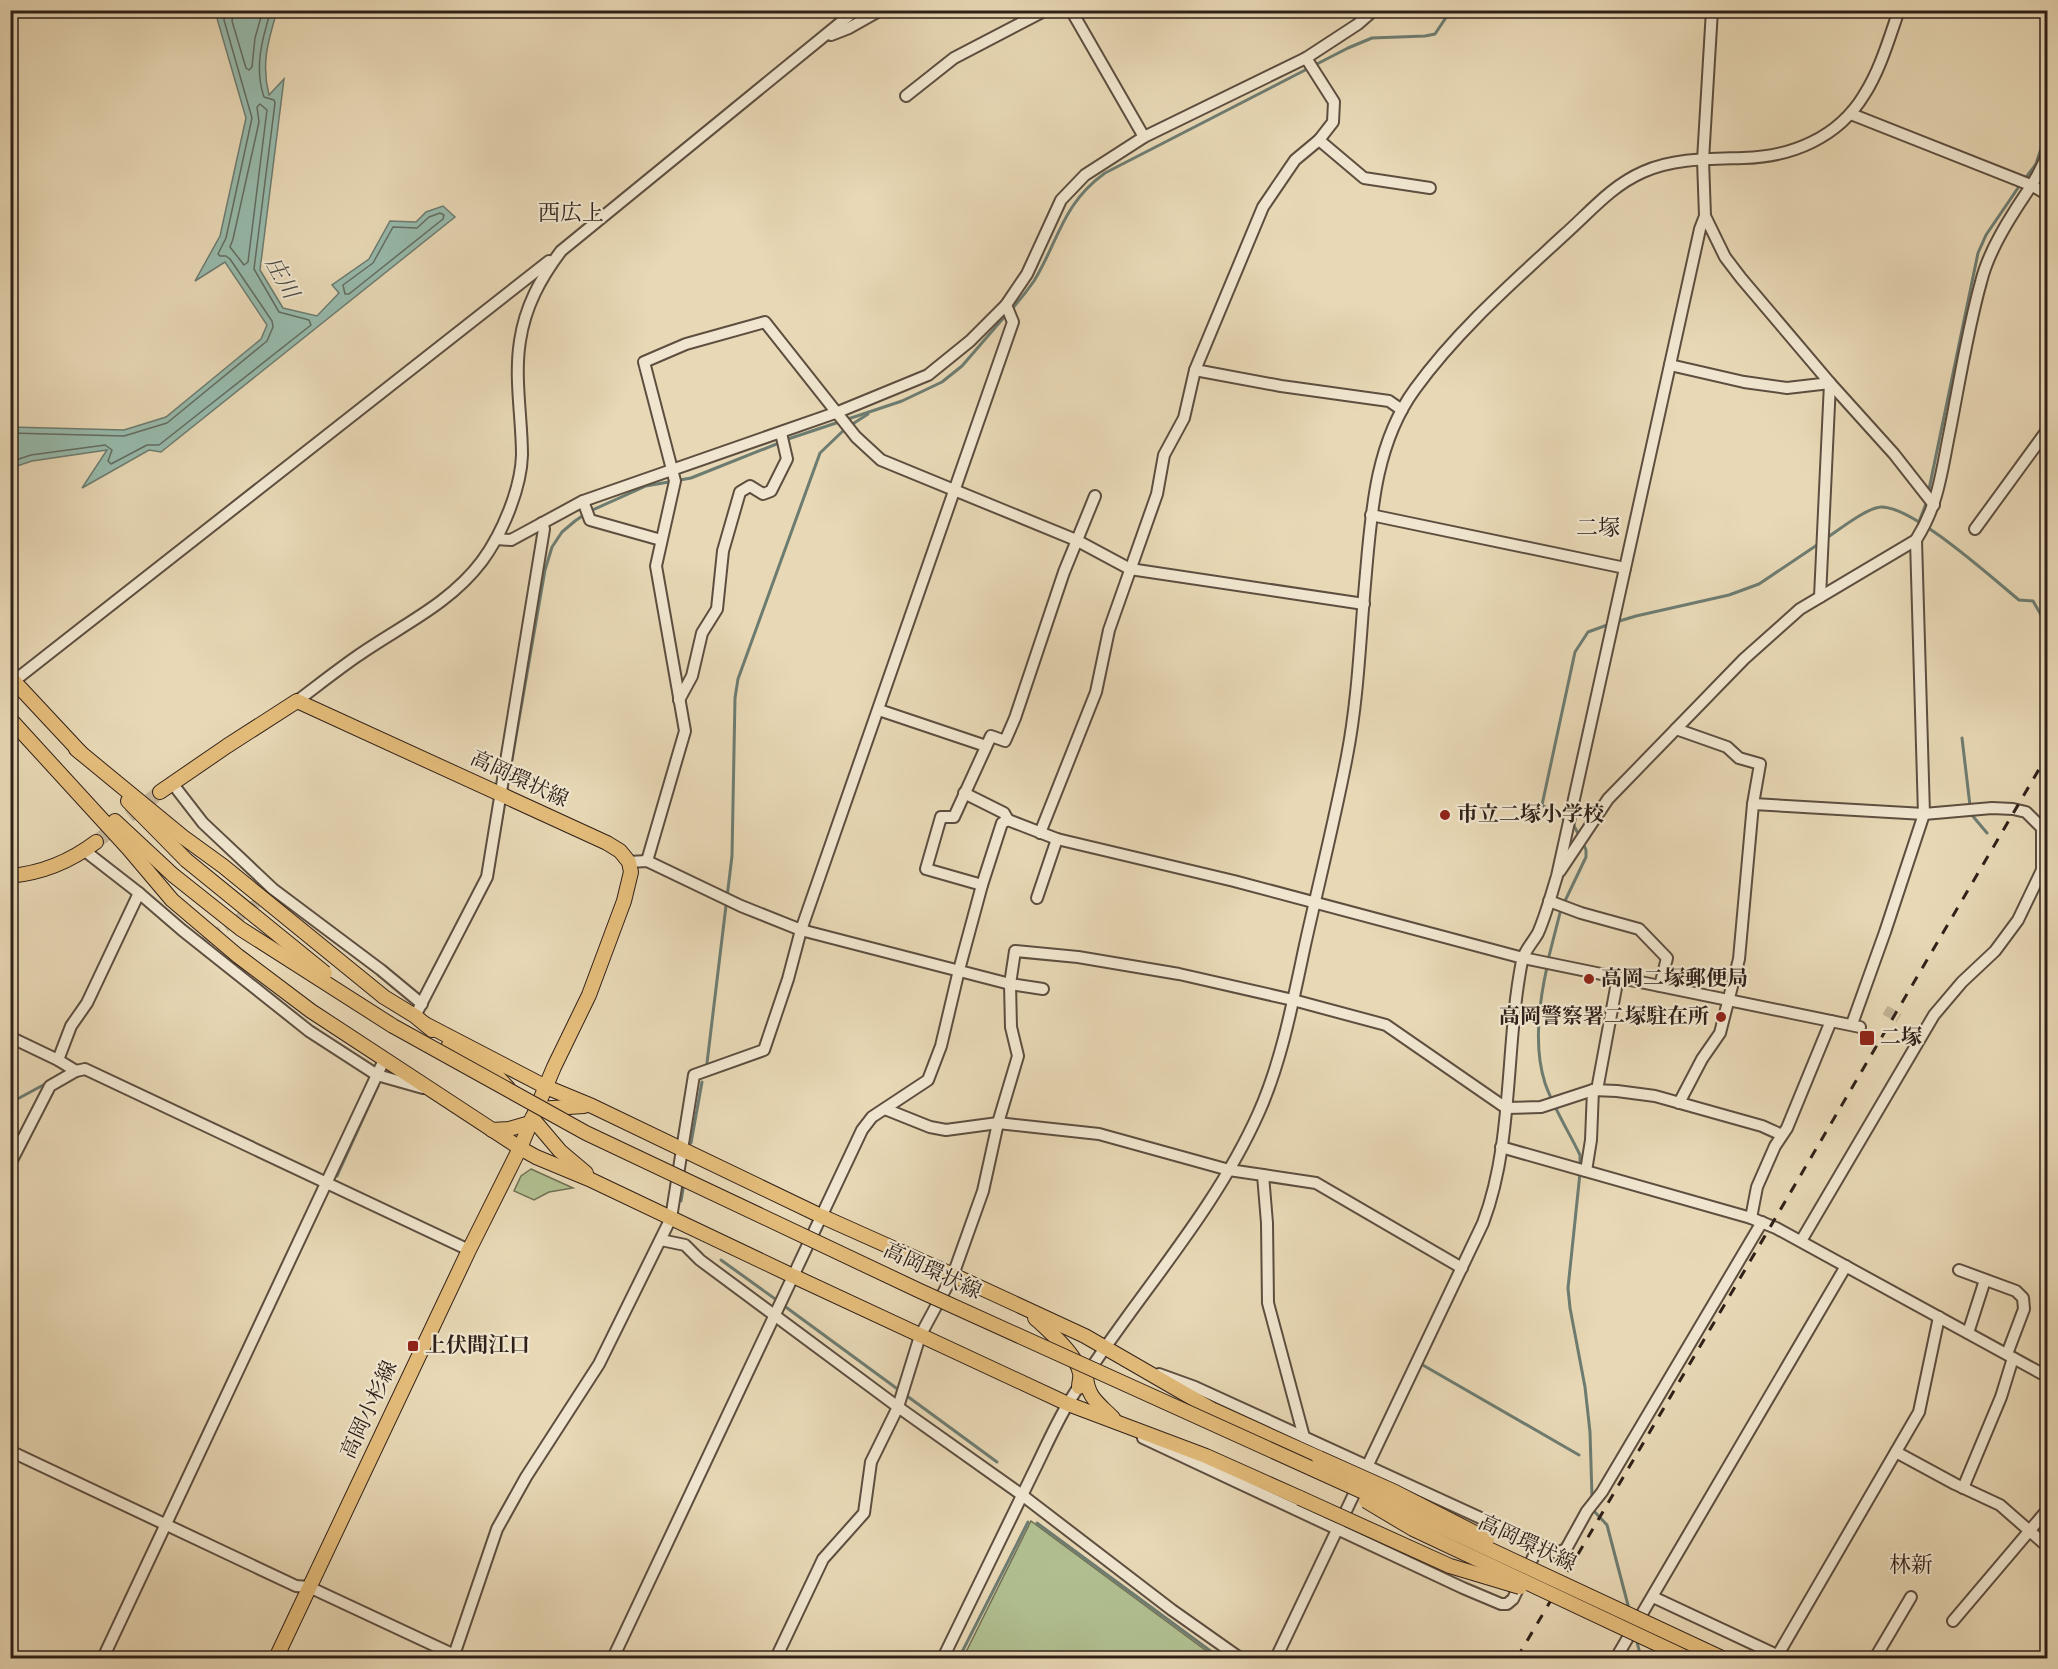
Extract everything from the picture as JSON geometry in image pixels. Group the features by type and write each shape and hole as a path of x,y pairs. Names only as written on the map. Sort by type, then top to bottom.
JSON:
{"main road":[{"path":"12,679 76,749 376,990 546,1087 592,1106 821,1216 1086,1336 1214,1410 1316,1463"},
{"path":"160,792 297,701"},
{"name":"高岡環状線","path":"297,701 607,843 620,851 629,862"},
{"path":"13,721 172,900 238,956 311,1011 520,1148 1068,1404 1206,1456 1450,1566 1562,1600"},
{"name":"高岡環状線","path":"13,721 173,875 241,929 393,1026 586,1133 920,1291 1316,1463 1722,1659"},
{"name":"高岡環状線","path":"76,749 186,860 285,942 393,1026"},
{"path":"10,876 28,874 59,864 91,847"},
{"path":"520,1148 589,995 624,901 631,872 629,862"},
{"path":"421,1015 445,1042 495,1075 533,1116 560,1151 597,1182"},
{"path":"492,1130 509,1129 533,1116 592,1106"},
{"name":"高岡小杉線","path":"276,1659 469,1250 520,1148"},
{"path":"1025,1308 1050,1332 1076,1364 1080,1373 1079,1387"},
{"path":"1086,1375 1087,1389 1094,1400 1122,1424"},
{"name":"高岡環状線","path":"1316,1463 1413,1529 1687,1659"}],"street":[{"path":"12,679 561,251 856,10"},
{"path":"822,38 849,28 881,10"},
{"path":"906,96 954,58 1046,10"},
{"path":"1071,10 1144,137"},
{"path":"496,538 511,540 583,501 781,433 928,375 970,341 1006,304 1027,274 1061,200 1085,175 1144,137 1306,58 1358,24 1374,10"},
{"path":"1276,1659 1366,1466 1484,1223 1494,1196 1523,958 1536,936 1557,876 1700,229 1705,216 1703,160 1712,10"},
{"path":"943,1659 1068,1404 1104,1348 1230,1170 1272,1078 1293,1000 1354,720 1371,515 1380,463 1402,410 1423,378 1459,336 1535,260 1624,181 1667,164 1703,160 1767,158 1798,150 1825,136 1851,114 1865,95 1877,71 1899,10"},
{"path":"1040,832 1096,692 1109,630 1157,494 1164,455 1184,418 1196,370 1263,207 1295,160 1319,140 1333,122 1335,102 1306,58"},
{"path":"1851,114 2033,186 2048,195"},
{"path":"1319,140 1364,178 1430,188"},
{"path":"1557,876 1608,799 1744,659 1800,609 1916,540 1925,526 1939,491 1981,282 1996,241 2033,186 2048,152"},
{"path":"1705,216 1730,264 1830,383 1894,454 1934,505"},
{"path":"297,701 355,657 441,602 462,584 482,560 496,538 516,490 522,458 518,363 524,319 543,276 561,251"},
{"path":"10,1451 296,1586 309,1587 456,1657 497,1529 526,1478 599,1364 671,1218 694,1075 764,1050 788,980 801,930 1013,322 1006,304"},
{"path":"647,861 684,731 656,566 675,481 644,362 686,344 765,322 856,436 881,460 1076,540 1130,569 1364,604"},
{"path":"1670,365 1744,382 1787,388 1830,383"},
{"path":"1196,370 1281,386 1389,401 1402,410"},
{"path":"1820,597 1830,383"},
{"path":"1975,529 2048,429"},
{"path":"679,700 692,676 702,633 717,609 723,551 740,492 750,486 763,494 771,491 787,459 781,433"},
{"path":"982,885 926,869 941,818 954,817 991,736 1005,741 1015,718 1064,572 1095,496"},
{"path":"583,501 590,520 661,540"},
{"path":"1371,515 1625,568"},
{"path":"172,783 203,823 273,889 381,970 421,1015 487,877 544,529 542,523"},
{"path":"964,793 1004,813 1008,820 1057,838 1315,902 1523,958 1856,1025 1924,814 1916,540"},
{"path":"879,710 986,746"},
{"path":"1676,729 1727,747 1739,758 1760,764 1753,804 1739,958 1729,1000 1720,1033 1702,1059 1679,1103"},
{"path":"1753,804 1924,814 1992,808 2016,810 2026,812 2045,831 2042,870 2018,920 1995,951 1962,982 1934,1015 1802,1241"},
{"path":"613,1659 862,1130 872,1117 928,1080 941,1046 959,970 999,828 1008,820"},
{"path":"1037,898 1057,838"},
{"path":"91,847 182,930 309,1031 377,1075 431,1090"},
{"path":"629,862 647,861 741,906 801,930 1010,984 1043,989"},
{"path":"58,1060 71,1026 87,1003 140,892"},
{"path":"1549,901 1581,913 1639,929 1667,958 1660,986"},
{"path":"776,1659 823,1559 864,1513 871,1462 898,1407 920,1336 953,1275 983,1191 998,1123 1018,1056 1011,1027 1010,984 1015,951 1078,957 1179,974 1293,1000 1386,1025 1506,1108 1540,1107 1595,1090 1617,1091 1655,1096 1762,1126 1782,1135"},
{"path":"1586,1171 1595,1090 1618,977"},
{"path":"1145,1369 1196,1387 1557,1553 1566,1550 1587,1511 1602,1492 1756,1220 1756,1187 1782,1135 1831,1021"},
{"path":"10,1037 76,1071"},
{"path":"103,1659 384,1060"},
{"path":"10,1164 50,1086 76,1071 85,1069 469,1250"},
{"path":"885,1109 930,1127 946,1130 998,1123 1099,1134 1230,1170 1316,1183 1462,1268"},
{"path":"1500,1147 1756,1220 1802,1241 2048,1377"},
{"path":"1263,1175 1267,1223 1268,1303 1304,1437"},
{"path":"661,1240 685,1245 700,1260 898,1407 1022,1495 1240,1659"},
{"path":"1617,1658 1846,1266"},
{"path":"1959,1270 2016,1291 2023,1298 2024,1309 2001,1397 1963,1488"},
{"path":"1968,1333 1985,1280"},
{"path":"1653,1597 1779,1657 1919,1412 1939,1317"},
{"path":"1122,1424 1146,1440 1501,1604 1507,1604 1512,1599 1539,1545"},
{"path":"1896,1452 2000,1505 2048,1547"},
{"path":"1427,1571 1455,1507"},
{"path":"1953,1621 2048,1509"},
{"path":"1875,1659 1911,1597"}],"green space":[{"path":"531,1169 573,1188 549,1192 534,1200 514,1191 521,1176"},
{"path":"1031,1521 1216,1658 963,1658"}],"water":[{"path":"226,10 277,11 268,43 266,63 269,95 284,79 260,270 283,308 317,316 339,293 332,285 369,259 390,221 416,222 426,212 443,206 455,217 161,452 149,450 82,488 107,450 32,461 11,468 11,427 124,430 166,417 261,339 267,325 225,262 195,281 220,236 246,118 216,15"}],"waterway":[{"path":"1011,310 1034,281 1070,210 1079,197 1105,173 1348,48 1372,38 1435,34 1451,10"},
{"path":"2024,180 2036,164 2048,127"},
{"path":"1928,494 1978,253 1986,235 2020,185"},
{"path":"785,440 902,401 942,382 962,366 1006,315"},
{"path":"851,425 868,414"},
{"path":"707,1063 732,856 735,698 738,679 820,453 845,429"},
{"path":"506,794 545,570 552,547 562,532 588,512 646,486 691,478 779,443"},
{"path":"1919,522 1927,501"},
{"path":"1825,539 1875,508 1895,510 1932,530 2019,600 2033,601 2048,627"},
{"path":"1616,622 1729,595 1759,584 1820,543"},
{"path":"1580,837 1574,826 1542,805 1575,652 1588,632 1610,624"},
{"path":"1962,738 1971,814 1987,833"},
{"path":"492,876 505,800"},
{"path":"1564,903 1586,857 1583,843"},
{"path":"1548,960 1561,909"},
{"path":"1547,967 1538,1025 1541,1069 1552,1101 1580,1155 1580,1167"},
{"path":"691,1143 702,1082"},
{"path":"10,1103 47,1083"},
{"path":"333,1174 337,1176 378,1086"},
{"path":"1580,1173 1568,1288 1585,1387 1590,1432 1592,1497"},
{"path":"681,1201 684,1183"},
{"path":"721,1260 778,1301"},
{"path":"783,1305 997,1462"},
{"path":"1421,1364 1579,1455"},
{"path":"1593,1510 1607,1525 1629,1609"},
{"path":"959,1658 1028,1522"},
{"path":"1037,1523 1220,1658"},
{"path":"1636,1638 1641,1658"}],"tunnel":[{"path":"96,842 160,792"},
{"path":"200,944 239,918 273,889"},
{"path":"1885,1010 1899,1018"}],"railway":[{"path":"1517,1658 2048,754"}],"place":[{"name":"市立二塚小学校","path":"1445,815"},
{"name":"高岡二塚郵便局","path":"1589,979"},
{"name":"高岡警察署二塚駐在所","path":"1721,1017"},
{"name":"二塚","path":"1867,1038"},
{"name":"上伏間江口","path":"413,1346"}],"district":[{"name":"西広上","path":"571,214"},
{"name":"二塚","path":"1598,529"},
{"name":"林新","path":"1911,1566"}],"water label":[{"name":"庄川","path":"281,278"}]}
